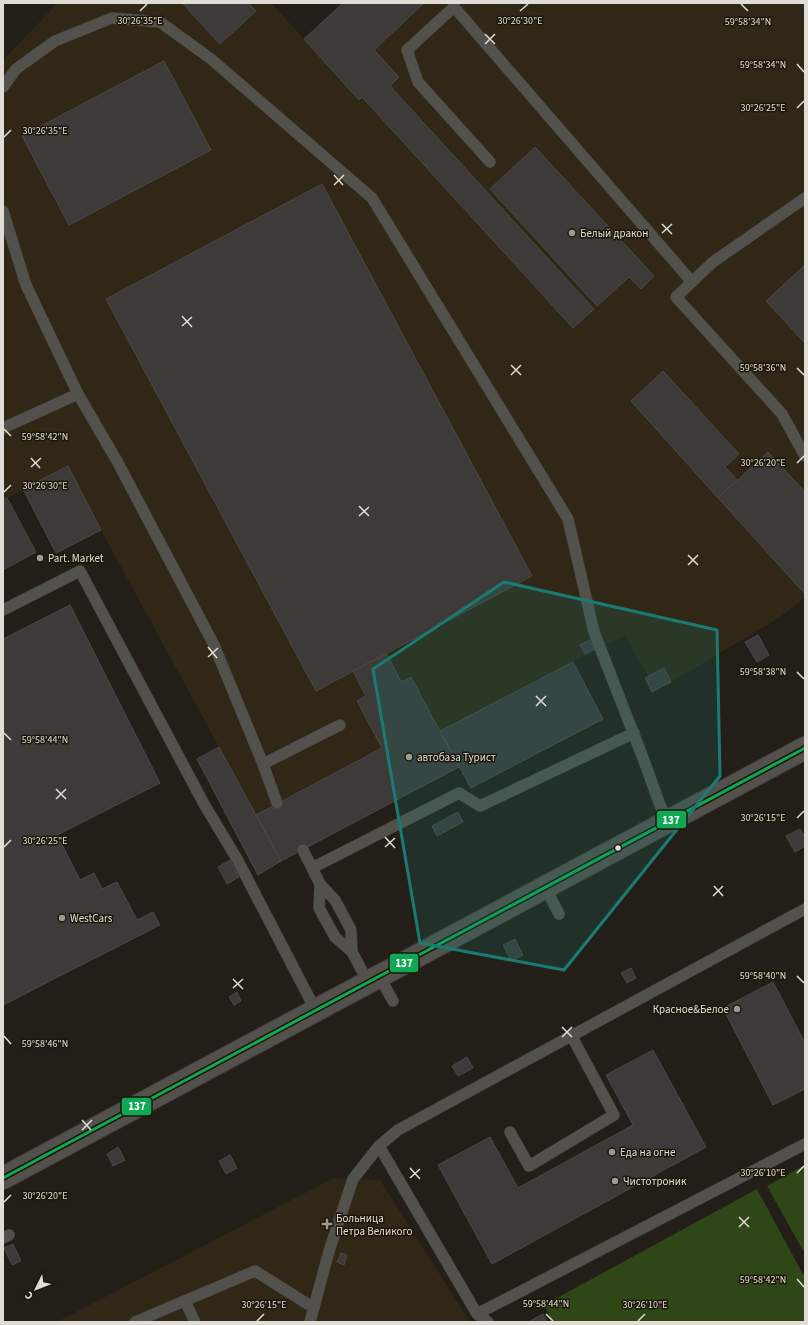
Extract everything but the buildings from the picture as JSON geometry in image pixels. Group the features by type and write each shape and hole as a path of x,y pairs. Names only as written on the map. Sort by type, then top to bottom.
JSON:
{"street":[{"path":"3,1178 805,748"}],"lane":[{"path":"490,162 418,82 407,50 454,7 692,282"},
{"path":"3,87 16,69 55,41 112,18 160,22 211,59 372,198 568,519 594,632 634,733 660,806 668,821"},
{"path":"805,198 713,262 676,297 782,414 805,456"},
{"path":"3,211 26,285 78,394 117,461 214,645 263,764 277,803"},
{"path":"3,428 78,394"},
{"path":"3,610 80,571 204,804 237,859 315,1010"},
{"path":"263,764 340,725"},
{"path":"312,868 459,793 480,806 634,733"},
{"path":"303,850 320,884 335,900 351,930 352,952"},
{"path":"320,884 319,908 335,937 352,952 393,1001"},
{"path":"545,887 559,914"},
{"path":"310,1322 329,1250 353,1179 379,1146 398,1130 805,909"},
{"path":"510,1132 529,1166 614,1115 571,1035"},
{"path":"477,1314 805,1144"},
{"path":"379,1146 477,1314 488,1322"},
{"path":"135,1322 255,1271 314,1308"},
{"path":"186,1301 195,1322"}],"highlighted area":[{"path":"504,582 717,630 720,776 564,970 420,943 373,669"}],"shaded area":[{"path":"58,3 271,3 304,39 343,3 805,3 805,598 777,619 671,682 664,668 648,676 625,635 573,662 603,719 471,788 459,767 281,861 101,530 68,466 3,500 3,60"},
{"name":"Больница Петра Великого","path":"334,1178 380,1180 470,1322 57,1322"}],"green space":[{"path":"805,1165 805,1254 767,1186"},
{"path":"757,1189 805,1278 805,1322 553,1322 544,1305"}],"transit line":[{"name":"137","path":"3,1178 805,748"}],"place":[{"name":"Белый дракон","path":"572,233"},
{"name":"Part. Market","path":"40,558"},
{"name":"автобаза Турист","path":"409,757"},
{"name":"WestCars","path":"62,918"},
{"name":"Красное&Белое","path":"737,1009"},
{"name":"Еда на огне","path":"612,1152"},
{"name":"Чистотроник","path":"615,1181"},
{"name":"Больница Петра Великого","path":"327,1224"}]}
